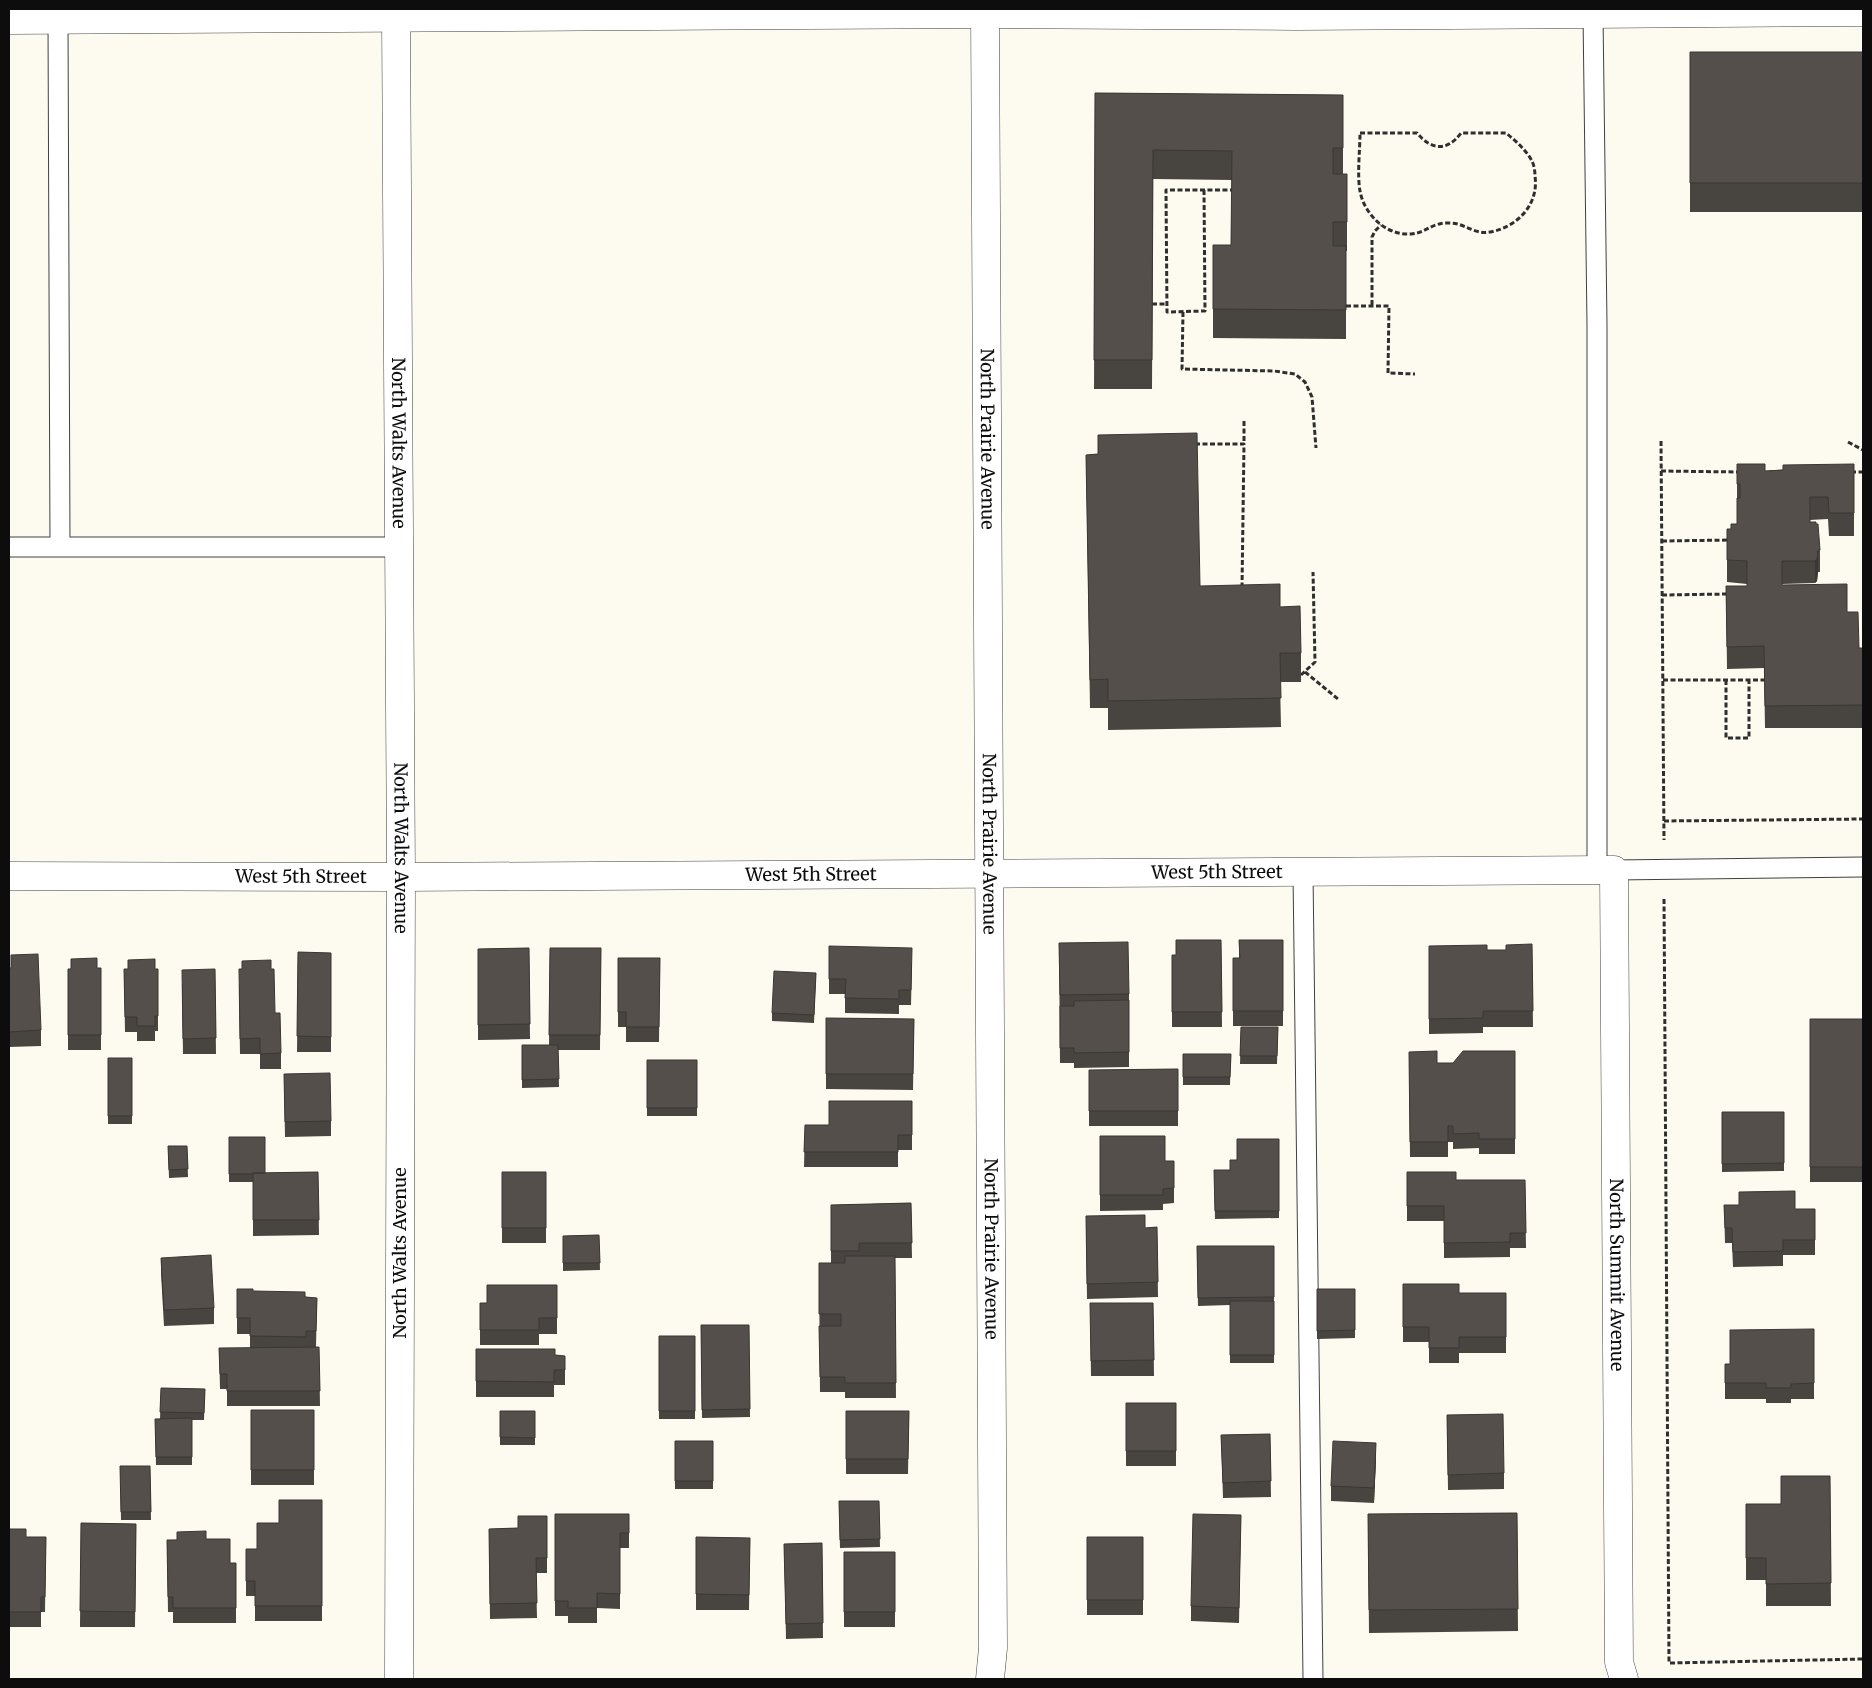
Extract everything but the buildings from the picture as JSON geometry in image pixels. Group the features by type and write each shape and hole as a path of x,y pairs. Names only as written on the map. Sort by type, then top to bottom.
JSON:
{"street":[{"path":"9,20 307,13 396,17 985,11 1863,12"},
{"name":"North Prairie Avenue","path":"985,11 993,1638 990,1679"},
{"name":"North Walts Avenue","path":"396,17 401,877 399,1679"},
{"name":"West 5th Street","path":"9,876 401,877 1606,870"},
{"name":"North Summit Avenue","path":"1606,870 1619,1662 1624,1679"}],"lane":[{"path":"1605,12 1597,325 1606,870 1863,867"},
{"path":"58,20 60,547"},
{"path":"9,547 399,547"},
{"path":"1303,872 1313,1679"}],"path":[{"path":"1360,133 1417,133 1427,144 1435,146 1451,144 1461,133 1506,133 1526,152 1533,163 1536,187 1534,199 1526,212 1504,229 1475,232 1454,223 1442,223 1419,232 1399,234 1381,225 1367,207 1360,191 1360,133"},
{"path":"1204,190 1205,311 1167,312 1166,190 1204,190 1232,190"},
{"path":"1372,305 1372,237 1381,225"},
{"path":"1152,304 1167,304"},
{"path":"1346,306 1389,306 1388,373 1414,374"},
{"path":"1183,312 1182,369 1274,371 1294,374 1305,382 1312,397 1316,448"},
{"path":"1242,590 1244,421"},
{"path":"1661,441 1669,1664 1863,1659"},
{"path":"1848,442 1863,450"},
{"path":"1186,444 1244,444"},
{"path":"1661,471 1745,472"},
{"path":"1845,472 1863,472"},
{"path":"1662,542 1737,540"},
{"path":"1301,675 1315,662 1313,572"},
{"path":"1662,595 1737,594"},
{"path":"1305,672 1338,699"},
{"path":"1663,680 1764,680"},
{"path":"1726,680 1726,738 1749,738 1749,680"},
{"path":"1664,821 1863,819"}]}
